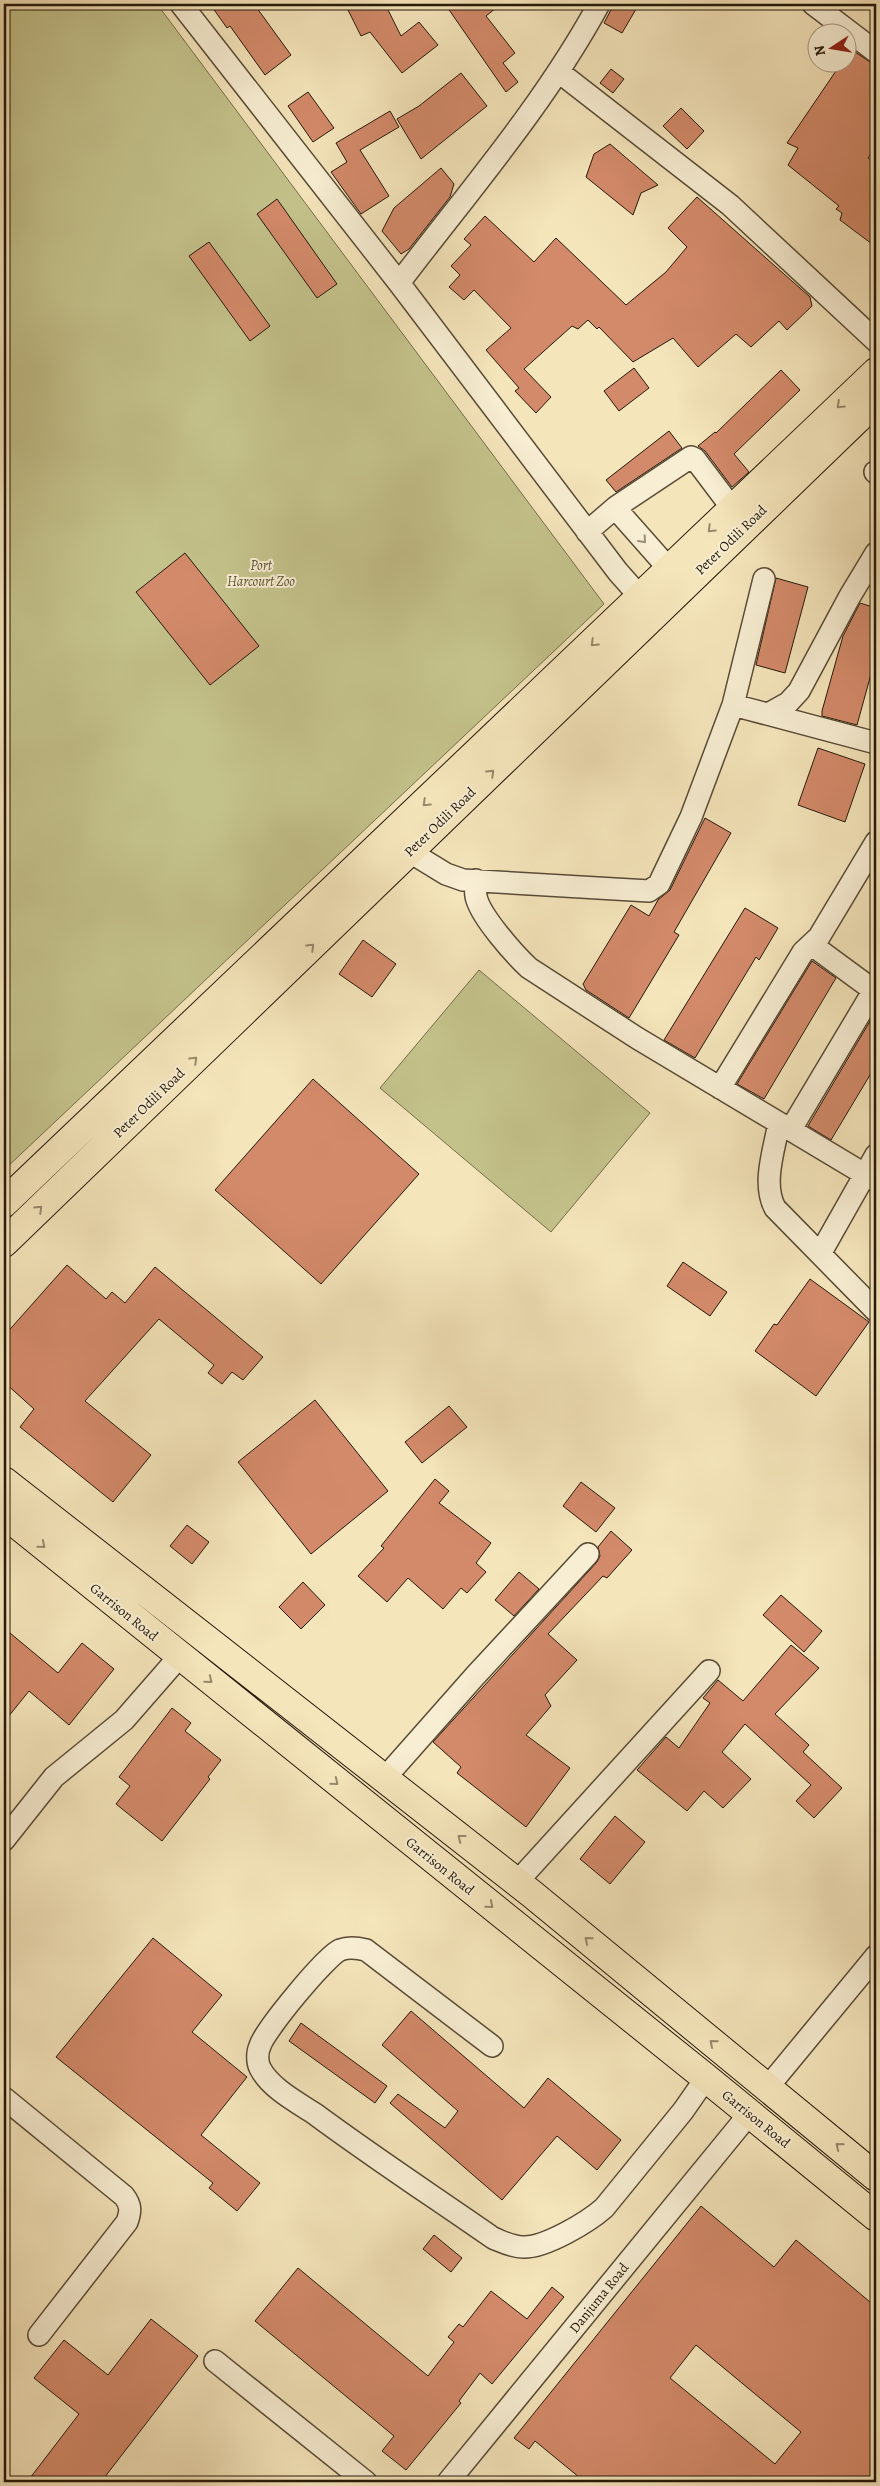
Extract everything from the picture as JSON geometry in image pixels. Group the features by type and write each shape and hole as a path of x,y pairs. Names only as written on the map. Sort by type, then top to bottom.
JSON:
{"main road":[{"name":"Peter Odili Road","path":"4,1243 410,852 648,606 670,570 732,508 876,372"},
{"name":"Peter Odili Road","path":"4,1203 648,606 876,401"},
{"name":"Garrison Road","path":"4,1481 517,1882 876,2177"},
{"name":"Garrison Road","path":"4,1514 179,1657 750,2113 876,2218"}],"street":[{"path":"181,4 399,283 618,572 648,606"},
{"path":"399,283 485,173 559,72 599,4"},
{"path":"813,4 876,52"},
{"path":"559,72 730,205 876,341"},
{"path":"587,532 690,457 695,459 732,508"},
{"path":"616,510 670,570"},
{"path":"770,713 788,703 799,691 850,596 876,554"},
{"path":"410,852 446,874 476,880 649,891 659,884 690,817 733,704 764,579"},
{"path":"733,704 876,743"},
{"path":"720,1088 803,952 819,937 876,842"},
{"path":"476,880 476,896 479,906 514,954 529,968 637,1038 871,1178"},
{"path":"812,945 875,991 785,1126 769,1184 769,1198 775,1208 876,1311"},
{"path":"820,1254 871,1178 876,1155"},
{"path":"384,1778 588,1554"},
{"path":"4,1840 54,1777 124,1720 179,1657"},
{"path":"517,1882 709,1671"},
{"path":"492,2046 366,1950 355,1948 340,1950 324,1962 269,2030 260,2045 258,2058 264,2075 276,2087 493,2238 512,2246 525,2248 542,2244 594,2217 604,2208 683,2111 706,2078"},
{"path":"767,2088 876,1956"},
{"path":"4,2098 124,2196 130,2203 131,2213 127,2222 39,2335"},
{"name":"Danjuma Road","path":"448,2482 750,2113"},
{"path":"215,2361 366,2482"}],"green space":[{"name":"Port Harcourt Zoo","path":"4,4 157,4 604,604 4,1170"},
{"path":"479,970 650,1113 551,1232 380,1088"}],"building":[{"path":"210,4 254,4 291,55 265,75 230,26 227,28"},
{"path":"345,4 385,4 401,36 419,22 438,45 402,73 370,32 361,36"},
{"path":"445,4 501,4 486,16 515,53 503,63 518,82 506,92"},
{"path":"614,4 639,4 622,33 604,23"},
{"path":"858,54 876,66 876,147 868,158 876,163 876,247 840,220 842,213 836,209 839,206 788,165 798,148 787,143 835,72 858,72"},
{"path":"611,69 624,79 613,93 600,83"},
{"path":"461,73 487,106 421,159 397,119 419,106"},
{"path":"308,92 334,128 313,142 288,106"},
{"path":"681,108 704,131 687,149 663,126"},
{"path":"390,111 399,127 360,150 389,196 361,214 331,172 347,162 336,143"},
{"path":"610,144 658,185 641,193 633,215 586,177 594,154"},
{"path":"441,168 454,184 450,197 409,249 401,254 382,231 394,208"},
{"path":"697,197 810,297 812,306 787,330 779,321 751,347 736,334 698,367 673,338 633,362 599,327 597,329 588,320 578,329 572,326 524,369 551,397 536,413 515,391 519,388 486,350 511,328 474,290 464,300 449,287 460,275 451,266 471,245 464,239 485,216 534,262 556,238 626,305 666,272 687,247 668,228"},
{"path":"277,199 337,284 317,298 257,214"},
{"path":"209,242 270,326 250,341 189,256"},
{"path":"634,368 649,388 619,411 604,391"},
{"path":"781,370 800,390 734,454 749,472 732,487 705,451 698,446 716,433"},
{"path":"669,431 682,448 616,492 606,480"},
{"path":"185,553 259,646 210,685 136,592"},
{"path":"776,578 808,587 785,673 756,665"},
{"path":"860,603 876,608 876,656 857,725 822,716 822,711 843,636"},
{"path":"818,748 865,764 845,822 798,805"},
{"path":"705,818 731,833 674,932 679,935 629,1018 586,990 583,984 631,905 649,916 658,900 670,890"},
{"path":"745,908 778,928 759,960 756,957 695,1058 664,1040"},
{"path":"363,940 396,964 372,997 339,974"},
{"path":"812,961 836,978 764,1099 737,1084"},
{"path":"876,1011 876,1065 831,1140 808,1126"},
{"path":"313,1079 419,1174 321,1284 215,1190"},
{"path":"683,1262 727,1292 710,1316 667,1286"},
{"path":"67,1265 106,1299 112,1292 125,1303 155,1267 263,1357 243,1380 232,1372 222,1384 208,1373 214,1365 159,1319 85,1401 151,1455 113,1502 20,1427 34,1409 4,1382 4,1336"},
{"path":"810,1279 869,1322 816,1396 755,1351 774,1324 777,1325"},
{"path":"315,1400 388,1491 311,1554 238,1462"},
{"path":"449,1406 467,1427 422,1463 405,1442"},
{"path":"435,1479 449,1491 439,1503 491,1543 476,1563 486,1572 467,1593 461,1588 443,1609 408,1578 387,1602 358,1576 384,1548 381,1546"},
{"path":"581,1482 615,1508 596,1532 563,1506"},
{"path":"187,1525 209,1542 192,1564 170,1546"},
{"path":"611,1531 632,1550 607,1578 603,1576 548,1634 577,1660 545,1695 551,1706 526,1735 570,1768 526,1827 457,1773 461,1767 433,1742 597,1562 600,1556 598,1547"},
{"path":"519,1572 539,1589 514,1616 495,1600"},
{"path":"303,1582 325,1605 301,1629 279,1607"},
{"path":"781,1595 822,1631 804,1652 763,1615"},
{"path":"4,1628 58,1673 82,1643 114,1669 69,1725 29,1691 4,1722"},
{"path":"791,1645 819,1668 775,1714 809,1745 803,1752 842,1788 814,1818 796,1801 811,1785 745,1724 722,1752 751,1779 723,1808 704,1791 687,1811 637,1770 666,1737 679,1748 710,1703 703,1698 718,1680 743,1701"},
{"path":"172,1708 191,1723 185,1731 221,1760 208,1777 210,1779 162,1841 116,1804 130,1786 119,1777"},
{"path":"615,1816 645,1842 610,1884 580,1859"},
{"path":"153,1938 222,1995 192,2032 247,2077 201,2135 260,2183 237,2211 209,2188 213,2183 56,2057"},
{"path":"411,2011 524,2108 548,2078 621,2140 597,2170 557,2136 502,2200 390,2103 398,2094 445,2128 458,2111 382,2045"},
{"path":"301,2023 387,2086 375,2103 289,2041"},
{"path":"701,2206 774,2267 796,2240 876,2307 876,2482 585,2482 535,2441 529,2449 514,2438","holes":["696,2345 801,2432 775,2464 670,2378"]},
{"path":"434,2235 462,2258 451,2272 423,2249"},
{"path":"298,2268 428,2376 454,2342 448,2337 459,2324 463,2327 491,2291 527,2319 552,2287 564,2297 492,2384 480,2373 459,2401 461,2403 406,2470 382,2451 394,2436 255,2321"},
{"path":"151,2319 198,2356 101,2482 27,2482 79,2414 34,2378 64,2340 108,2375"}]}
